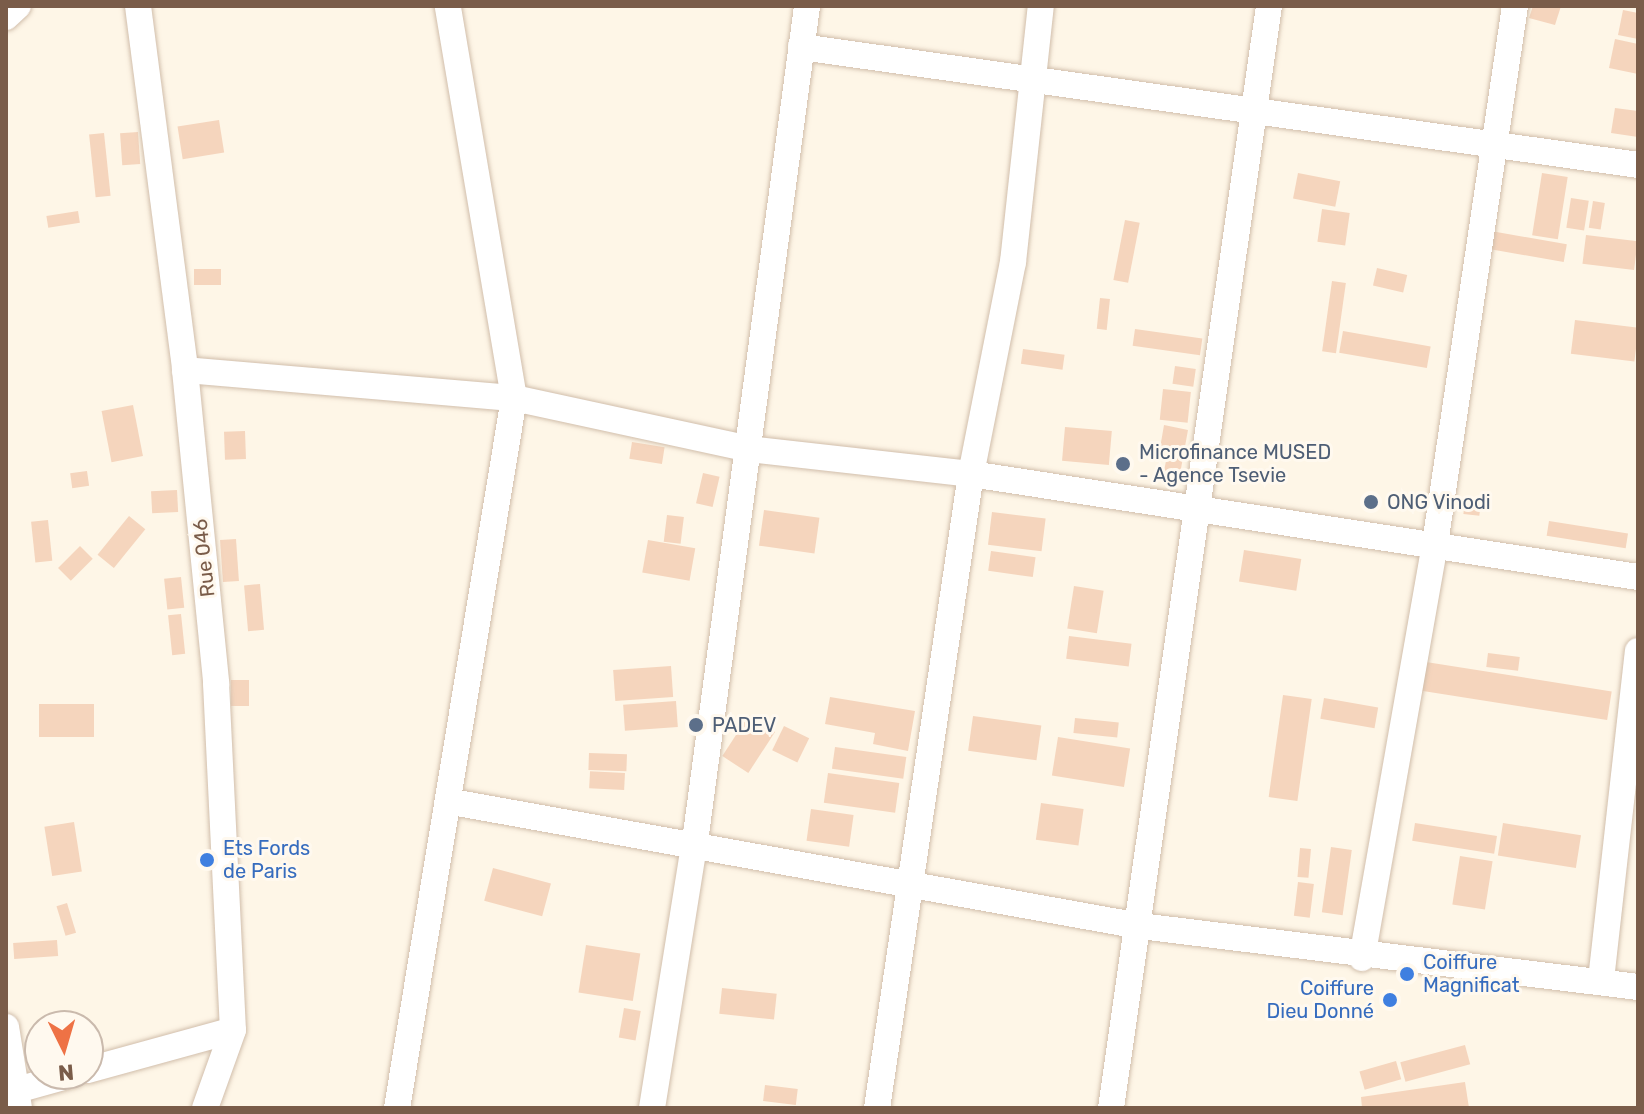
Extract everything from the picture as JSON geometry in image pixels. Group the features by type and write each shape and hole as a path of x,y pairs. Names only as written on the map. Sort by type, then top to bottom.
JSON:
{"street":[{"path":"6,17 18,6"},
{"name":"Rue 046","path":"138,6 185,370 216,683 233,1030 205,1108"},
{"path":"397,1108 452,802 514,398 448,6"},
{"path":"652,1108 694,845 807,6"},
{"path":"877,1108 971,474 1013,262 1030,78 1041,6"},
{"path":"1111,1108 1200,508 1251,108 1269,6"},
{"path":"1362,958 1435,544 1515,6"},
{"path":"801,47 1493,140 1638,165"},
{"path":"185,370 514,398 749,449 971,474 1638,577"},
{"path":"1601,980 1638,651"},
{"path":"452,802 1140,926 1362,958 1601,980 1638,987"},
{"path":"6,1027 14,1097"},
{"path":"104,1066 233,1030"}],"building":[{"path":"1533,6 1561,6 1555,25 1529,18"},
{"path":"1623,10 1638,13 1638,39 1618,35"},
{"path":"1615,39 1638,44 1638,74 1609,68"},
{"path":"1615,108 1638,111 1638,137 1611,133"},
{"path":"219,120 224,153 183,159 178,127"},
{"path":"138,132 140,164 122,165 120,133"},
{"path":"104,133 111,196 96,197 89,135"},
{"path":"1298,173 1340,181 1335,207 1293,199"},
{"path":"1542,173 1568,177 1558,239 1532,235"},
{"path":"1571,198 1589,201 1584,230 1566,228"},
{"path":"1593,201 1605,203 1601,230 1589,228"},
{"path":"1322,209 1350,213 1345,246 1317,242"},
{"path":"78,211 80,223 48,228 46,216"},
{"path":"1125,220 1140,223 1128,283 1113,280"},
{"path":"1491,231 1567,244 1564,262 1488,249"},
{"path":"1586,235 1638,241 1634,270 1582,264"},
{"path":"1377,268 1407,275 1403,293 1373,286"},
{"path":"194,269 221,269 221,285 194,285"},
{"path":"1332,281 1346,283 1336,353 1322,351"},
{"path":"1100,298 1110,299 1107,330 1097,329"},
{"path":"1575,320 1638,328 1634,362 1571,354"},
{"path":"1135,329 1202,338 1200,355 1133,346"},
{"path":"1343,331 1431,346 1427,368 1339,353"},
{"path":"1023,349 1065,355 1063,370 1021,364"},
{"path":"1175,366 1196,369 1193,387 1172,384"},
{"path":"1163,389 1191,392 1188,423 1160,420"},
{"path":"133,405 143,456 112,462 102,411"},
{"path":"1164,425 1188,430 1180,474 1164,471 1167,456 1159,454"},
{"path":"1065,427 1112,431 1109,465 1062,461"},
{"path":"245,431 246,459 225,460 224,432"},
{"path":"632,442 665,447 662,464 629,459"},
{"path":"87,471 89,486 72,488 70,473"},
{"path":"703,473 720,477 713,507 696,503"},
{"path":"177,490 178,512 152,513 151,491"},
{"path":"1465,501 1481,503 1479,516 1463,514"},
{"path":"764,510 819,518 814,553 759,546"},
{"path":"992,512 1046,519 1042,551 988,545"},
{"path":"667,515 684,517 681,544 664,542"},
{"path":"129,516 145,529 114,568 98,555"},
{"path":"48,520 52,561 35,563 31,522"},
{"path":"1549,521 1628,534 1626,548 1547,536"},
{"path":"236,539 239,581 223,582 220,540"},
{"path":"648,540 695,548 690,581 642,572"},
{"path":"80,546 93,559 71,581 58,568"},
{"path":"1244,550 1301,559 1296,591 1239,582"},
{"path":"991,551 1036,557 1033,577 988,571"},
{"path":"181,577 184,608 167,610 164,579"},
{"path":"260,584 264,630 248,631 244,585"},
{"path":"1074,586 1104,591 1097,633 1067,628"},
{"path":"181,614 185,654 172,655 168,615"},
{"path":"1069,636 1132,644 1129,667 1066,659"},
{"path":"1488,653 1520,657 1518,671 1486,667"},
{"path":"1426,662 1612,691 1607,720 1421,691"},
{"path":"671,666 673,697 615,701 613,670"},
{"path":"231,680 249,680 249,706 231,706"},
{"path":"1283,695 1312,699 1297,801 1269,797"},
{"path":"830,697 915,711 908,751 873,744 875,733 825,724"},
{"path":"1324,698 1378,708 1375,728 1320,719"},
{"path":"676,701 678,727 625,731 623,705"},
{"path":"39,704 94,704 94,737 39,737"},
{"path":"749,715 775,732 748,773 722,756"},
{"path":"973,716 1041,726 1036,760 968,751"},
{"path":"1075,718 1119,723 1117,738 1073,733"},
{"path":"784,726 809,738 797,763 772,750"},
{"path":"1058,737 1130,748 1124,787 1052,776"},
{"path":"835,747 906,757 903,779 832,769"},
{"path":"589,753 627,754 626,771 588,770"},
{"path":"590,771 625,773 624,790 589,788"},
{"path":"828,773 899,783 895,813 824,803"},
{"path":"1041,803 1084,809 1078,846 1036,840"},
{"path":"811,809 854,815 849,847 807,841"},
{"path":"74,822 82,871 52,876 44,827"},
{"path":"1415,823 1497,836 1494,854 1412,841"},
{"path":"1503,823 1581,835 1576,868 1498,856"},
{"path":"1331,847 1352,850 1343,915 1322,912"},
{"path":"1300,848 1311,849 1308,878 1297,877"},
{"path":"1460,856 1493,861 1485,910 1452,904"},
{"path":"493,868 551,884 542,916 484,901"},
{"path":"1298,882 1314,884 1310,918 1294,916"},
{"path":"67,903 76,933 66,936 56,906"},
{"path":"57,940 58,956 14,959 13,943"},
{"path":"586,945 640,954 633,1001 578,992"},
{"path":"722,988 777,994 774,1020 719,1014"},
{"path":"624,1008 641,1011 636,1040 619,1038"},
{"path":"1465,1045 1470,1064 1405,1082 1400,1062"},
{"path":"1396,1061 1401,1079 1365,1090 1359,1071"},
{"path":"1465,1082 1469,1108 1362,1108 1361,1097"},
{"path":"765,1085 798,1089 796,1105 763,1101"}],"place":[{"name":"Microfinance MUSED - Agence Tsevie","path":"1123,464"},
{"name":"ONG Vinodi","path":"1371,502"},
{"name":"PADEV","path":"696,725"},
{"name":"Ets Fords de Paris","path":"207,860"},
{"name":"Coiffure Magnificat","path":"1407,974"},
{"name":"Coiffure Dieu Donné","path":"1390,1000"}]}
